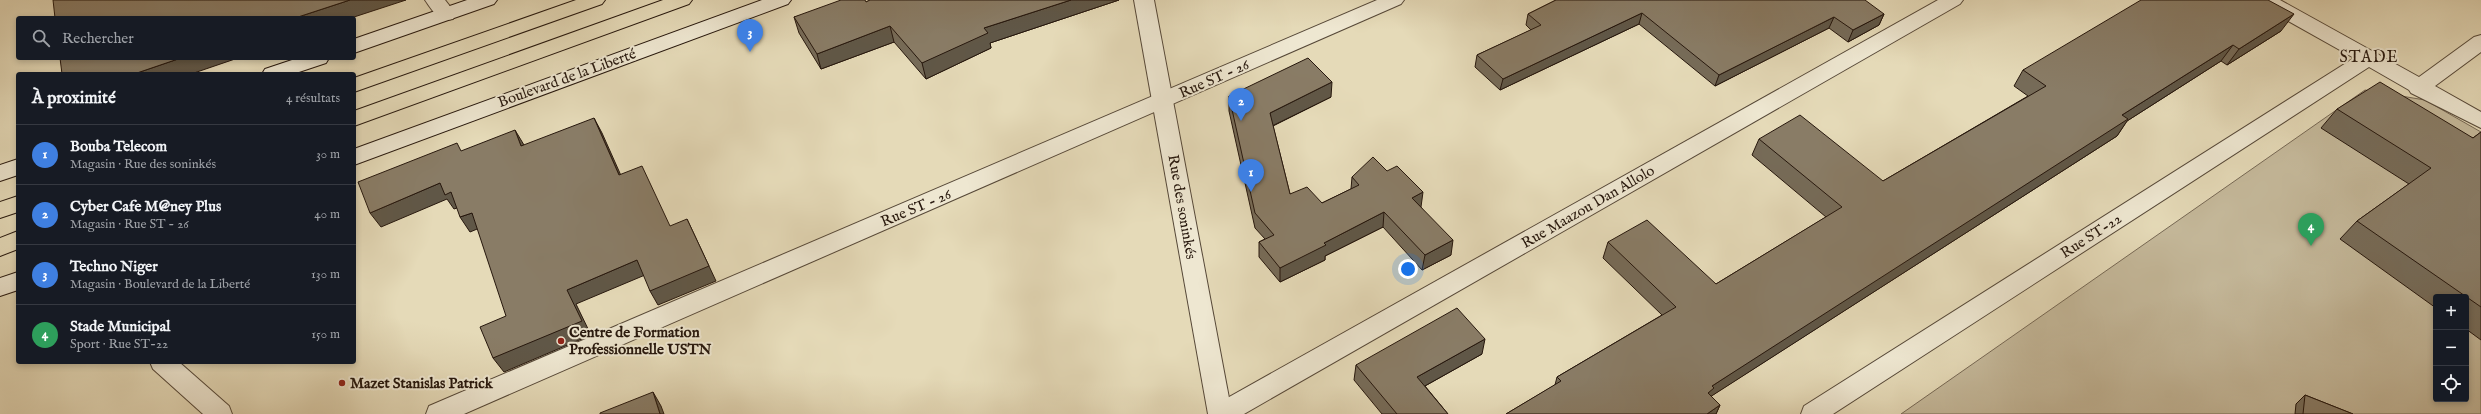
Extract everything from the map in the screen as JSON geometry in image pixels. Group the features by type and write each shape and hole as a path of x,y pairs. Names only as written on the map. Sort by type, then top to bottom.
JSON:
{"highway":[{"path":"356,84 595,0"},
{"path":"356,118 682,0"},
{"path":"0,210 16,205"},
{"path":"0,247 16,241"}],"street":[{"path":"356,45 440,7 487,0"},
{"name":"Boulevard de la Liberté","path":"356,156 781,0"},
{"name":"Rue des soninkés","path":"1144,0 1221,414"},
{"name":"Rue ST - 26","path":"438,414 1394,0"},
{"name":"Rue Maazou Dan Allolo","path":"1221,414 1953,0"},
{"path":"2265,0 2369,58 2418,88 2481,121"},
{"path":"2418,88 2481,42"},
{"name":"Rue ST-22","path":"1813,414 2369,58"},
{"path":"278,72 313,60"},
{"path":"0,174 16,168"},
{"path":"0,287 16,281"},
{"path":"164,364 220,414"}],"shaded area":[{"path":"2365,90 2425,100 2481,132 2481,414 1901,414"}],"building":[{"path":"53,0 350,0 301,16 55,16"},
{"path":"841,0 865,0 866,2 870,0 1071,0 984,28 988,33 922,63 890,26 817,54 794,17"},
{"path":"1556,0 1865,0 1884,14 1853,30 1834,17 1719,75 1642,13 1503,79 1477,55 1541,25 1528,14"},
{"path":"2141,0 2268,0 2294,14 2239,49 2233,45 2122,115 2128,119 1712,386 1714,388 1708,393 1720,405 1707,414 1506,414 1561,381 1557,377 1676,307 1608,242 1647,220 1716,284 1842,207 1759,139 1800,115 1883,181 2046,86 2023,70"},
{"path":"1308,58 1332,82 1270,113 1290,194 1307,187 1322,203 1359,185 1352,177 1373,157 1387,171 1397,166 1423,192 1412,198 1453,240 1425,255 1384,212 1324,243 1326,245 1280,268 1259,242 1274,235 1255,213 1229,96"},
{"path":"60,60 175,60 140,72 62,72"},
{"path":"2380,82 2473,138 2481,132 2481,307 2469,299 2469,294 2462,294 2357,221 2431,168 2337,109"},
{"path":"594,118 619,175 642,166 670,226 687,219 709,266 650,291 637,260 567,290 582,321 493,358 480,327 506,316 472,213 460,217 451,192 445,195 440,183 370,213 358,182 457,143 461,151 515,130 521,146"},
{"path":"1457,308 1485,339 1417,377 1448,414 1397,414 1356,365"},
{"path":"653,392 660,414 600,414 600,413"},
{"path":"2305,395 2353,414 2303,414"}],"place":[{"name":"Techno Niger","path":"750,52"},
{"name":"Cyber Cafe M@ney Plus","path":"1241,121"},
{"name":"Bouba Telecom","path":"1251,192"},
{"name":"Stade Municipal","path":"2311,246"},
{"name":"Centre de Formation Professionnelle USTN","path":"561,341"},
{"name":"Mazet Stanislas Patrick","path":"342,383"}],"district":[{"name":"STADE","path":"2369,58"}]}
